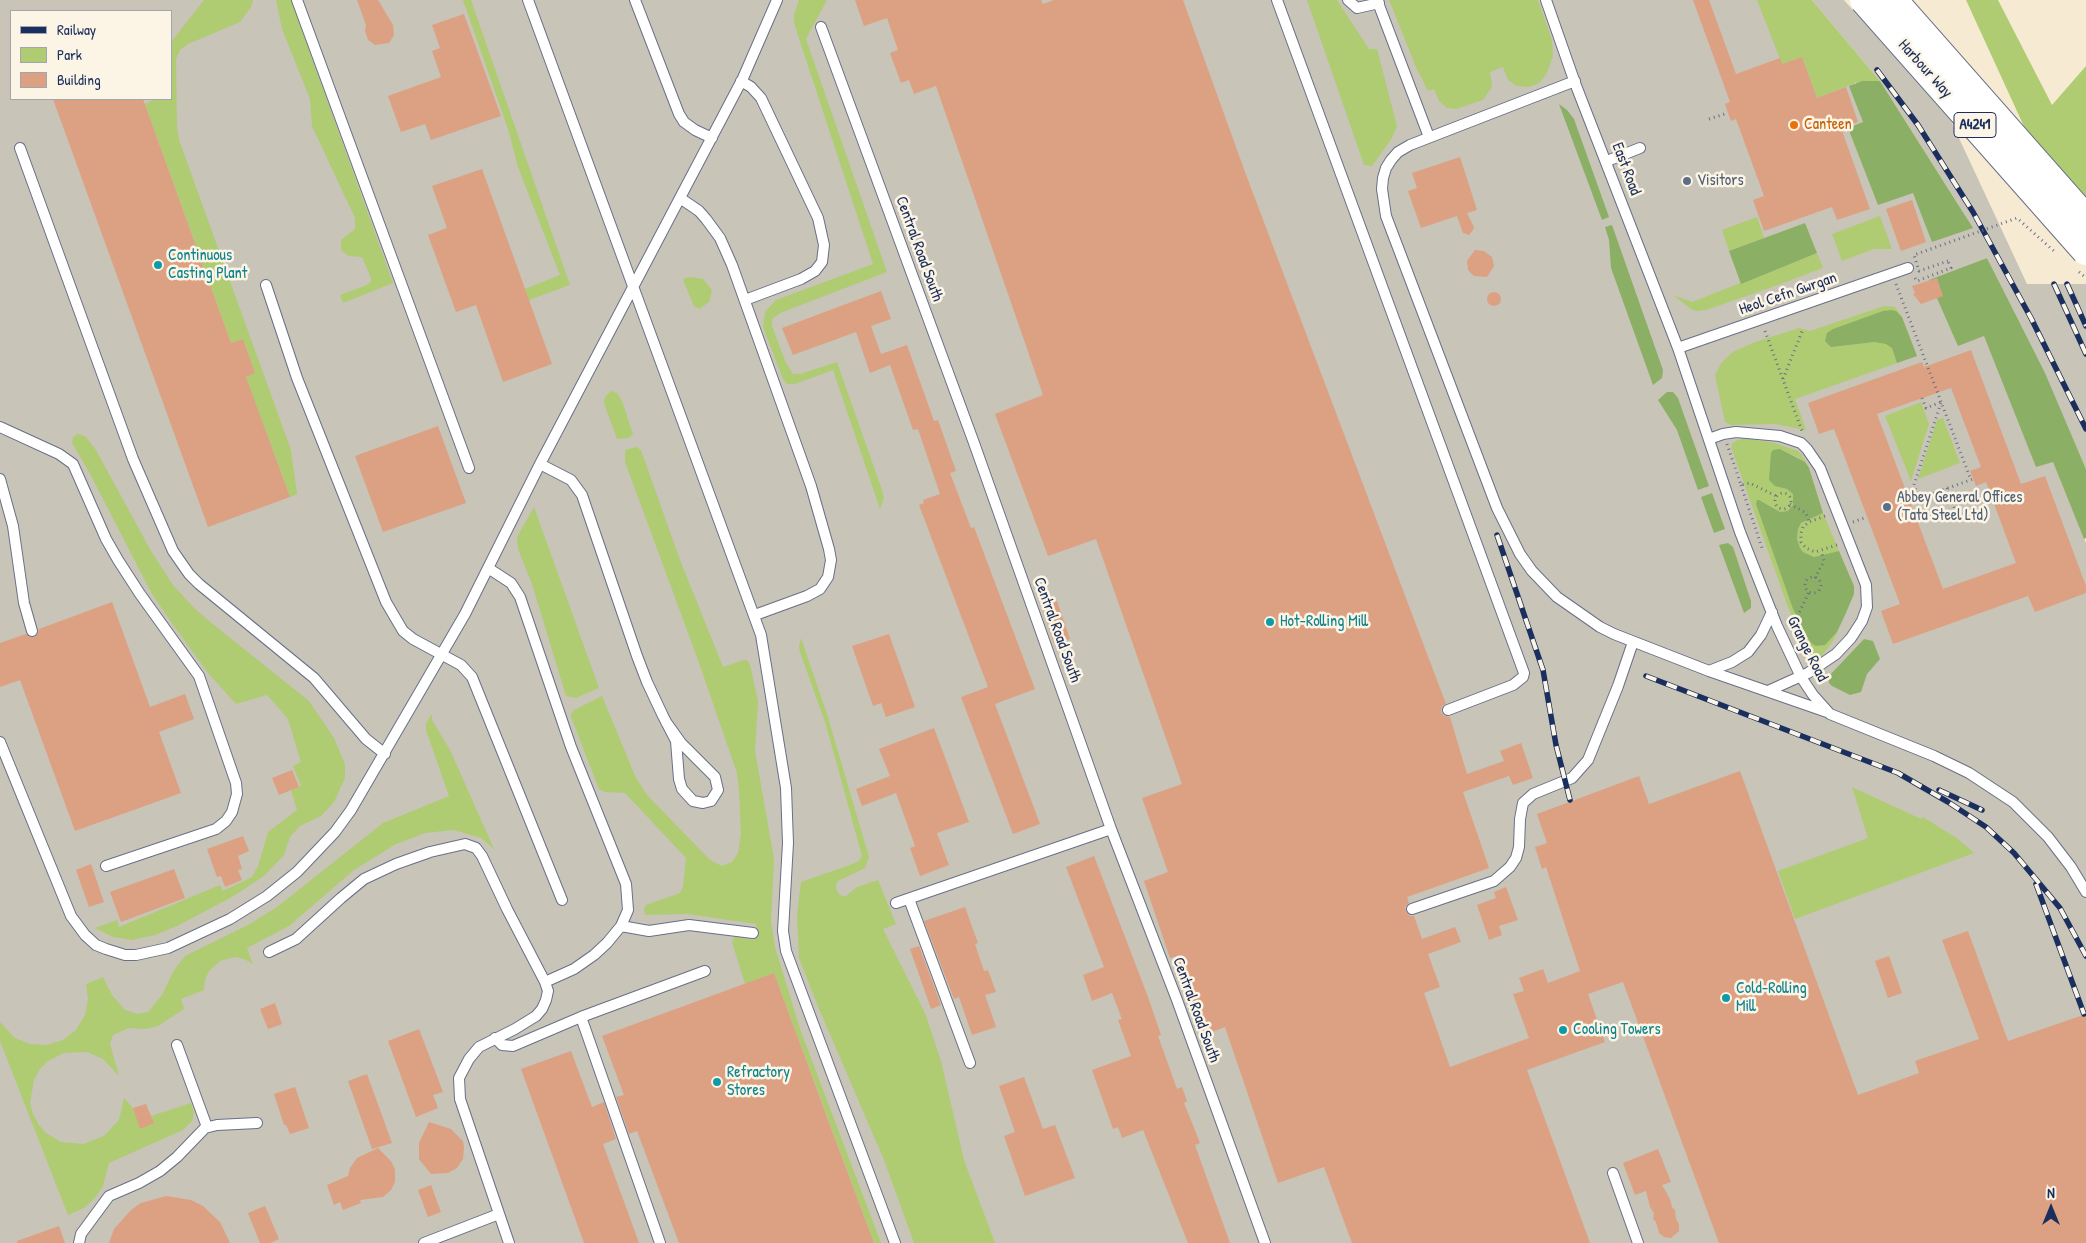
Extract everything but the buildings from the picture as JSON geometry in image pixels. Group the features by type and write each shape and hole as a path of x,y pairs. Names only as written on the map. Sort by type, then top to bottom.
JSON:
{"main road":[{"name":"Harbour Way","path":"1864,0 2079,259"},
{"name":"Harbour Way","path":"1893,0 2086,219"}],"lane":[{"path":"297,0 469,468"},
{"path":"528,0 755,615 764,647 786,788 788,843 783,931 786,951 895,1243"},
{"path":"635,0 679,114 684,122 695,130 712,138"},
{"path":"0,742 71,916 85,935 101,947 114,952 136,955 161,950 211,929 254,904 282,884 309,860 343,822 442,655 741,82 777,0"},
{"path":"1277,0 1524,673 1523,678 1513,686 1448,710"},
{"path":"1348,0 1357,8 1378,2 1429,137"},
{"name":"East Road","path":"1546,0 1575,81 1678,348"},
{"name":"Central Road South","path":"821,27 974,443 1111,828 1177,1000 1265,1243"},
{"path":"1575,81 1429,137 1398,152 1386,168 1383,178 1383,204 1386,216 1497,508 1520,554 1544,585 1585,618 1633,642 1830,714"},
{"path":"741,82 751,87 762,98 818,218 824,245 822,262 815,271 801,279 745,300"},
{"path":"20,148 133,459 173,552 199,584 314,678 366,739 385,754"},
{"path":"1607,161 1640,148"},
{"path":"680,198 699,211 720,238 745,300 822,518 830,560 828,577 820,589 807,596 755,615"},
{"name":"Heol Cefn Gwrgan","path":"1678,348 1908,268"},
{"path":"266,285 297,378 386,602 403,631 413,639 465,668 476,684 562,900"},
{"name":"Grange Road","path":"1678,348 1740,532 1772,612 1801,677 1813,695 1830,714 1934,756 1969,773 2001,794 2028,815 2048,836 2071,867 2086,892"},
{"path":"0,426 59,454 73,464 102,530 118,560 140,594 200,676 236,783 237,794 232,812 226,821 216,829 106,866"},
{"path":"1709,439 1736,432 1780,436 1801,443 1820,468 1863,573 1868,596 1867,607 1862,621 1851,638 1829,660 1801,677 1768,691"},
{"path":"540,464 571,480 578,486 637,656 666,722 677,746 679,779 682,789 693,801 703,803 711,801 718,790 714,777 680,743 666,722"},
{"path":"0,479 13,526 24,603 32,631"},
{"path":"488,568 511,584 520,597 569,741 626,884 628,910 621,926 607,944 574,969 545,982"},
{"path":"1709,671 1732,662 1748,652 1761,635 1772,612"},
{"path":"1412,909 1494,881 1510,867 1516,858 1519,847 1520,819 1523,803 1533,794 1572,778 1588,760 1618,686 1633,642"},
{"path":"896,903 1111,828"},
{"path":"269,952 296,939 340,898 364,879 396,864 430,852 465,844 476,848 482,856 545,982 547,995 539,1013 520,1026 479,1047 462,1071 459,1085 462,1108 509,1243"},
{"path":"908,898 970,1063"},
{"path":"621,926 649,931 694,925 752,933"},
{"path":"495,1038 502,1045 513,1046 581,1017 705,970"},
{"path":"581,1017 660,1243"},
{"path":"177,1045 207,1127"},
{"path":"79,1243 81,1234 109,1196 139,1183 160,1171 177,1157 202,1130 207,1127 257,1123"},
{"path":"1613,1173 1638,1243"},
{"path":"424,1243 499,1214"}],"path":[{"path":"1709,119 1728,113"},
{"path":"1908,268 1911,266 1916,281 1951,268 1948,261 1919,271 1914,255 2017,218 2058,254"},
{"path":"2079,259 2086,278"},
{"path":"1892,274 1972,479 1910,502"},
{"path":"1761,320 1802,432 1801,443"},
{"path":"1783,379 1803,329"},
{"path":"1922,398 1926,408 1941,402"},
{"path":"1919,499 1914,485 1941,402"},
{"path":"1723,434 1741,485 1750,483 1776,496"},
{"path":"1947,488 1956,512"},
{"path":"1786,493 1791,499 1787,508 1779,508 1776,504 1776,496 1786,493"},
{"path":"1790,504 1806,513 1809,522"},
{"path":"1825,516 1809,522 1803,527 1800,533 1801,542 1810,551 1821,551 1837,545"},
{"path":"1853,522 1867,517"},
{"path":"1816,578 1824,561 1821,551"},
{"path":"1810,578 1816,578 1820,581 1821,586 1816,592 1809,592 1804,586 1806,581 1810,578"},
{"path":"1787,621 1795,618 1799,613 1809,592"}],"shaded area":[{"path":"0,0 1785,0 1966,217 1880,81 1812,0 1844,0 1951,121 2027,284 2086,284 2086,469 2058,405 1987,258 1957,270 2042,434 2086,543 2086,1243 0,1243"}],"green space":[{"path":"204,0 253,0 251,7 240,22 188,44 180,50 176,59 177,126 179,140 291,450 297,494 290,497 246,377 255,373 243,339 231,343 145,104 153,100 172,100 172,41"},
{"path":"276,0 291,0 393,283 343,303 340,295 367,285 371,278 362,257 349,256 341,249 341,240 355,229 355,218 312,126 310,99 282,29"},
{"path":"463,0 471,0 570,285 529,300 525,289 560,275 518,167 508,129"},
{"path":"799,0 827,0 806,39 887,272 780,313 772,319 772,326 786,363 793,374 800,374 837,362 882,490 884,498 880,509 833,370 795,384 787,384 783,379 763,327 765,312 776,300 873,264 794,23 794,15"},
{"path":"1307,0 1337,0 1369,49 1377,49 1397,126 1392,138 1372,166 1364,165"},
{"path":"1389,0 1538,0 1552,40 1553,56 1546,75 1539,83 1529,87 1517,86 1508,80 1503,67 1490,72 1492,87 1483,100 1456,109 1447,108 1439,101 1434,89 1428,91 1416,67"},
{"path":"1757,0 1812,0 1880,81 1855,83 1817,98 1802,57 1782,64"},
{"path":"1966,0 1998,0 2052,105 2086,66 2086,199 2027,133"},
{"path":"1862,81 1880,81 1973,228 1932,242 1913,193 1878,205 1848,128 1863,122 1849,86"},
{"path":"1559,104 1574,119 1609,217 1602,220"},
{"path":"1880,216 1892,249 1874,249 1842,261 1832,234"},
{"path":"1757,217 1764,238 1729,251 1722,230"},
{"path":"1805,223 1817,253 1741,284 1729,251"},
{"path":"1612,225 1663,370 1662,378 1653,385 1611,268 1609,240 1605,227"},
{"path":"1817,253 1823,268 1706,310 1696,311 1691,309 1673,295 1692,302"},
{"path":"1987,258 2045,373 2086,469 2086,538 2084,539 2053,462 2036,467 1984,336 1958,346 1929,280"},
{"path":"684,278 703,279 712,290 709,302 699,309 694,306 683,280"},
{"path":"1884,306 1895,307 1900,314 1917,356 1795,399 1806,430 1775,424 1731,425 1725,422 1715,375 1722,362 1733,352 1755,342 1799,328 1810,331"},
{"path":"1892,310 1902,317 1917,356 1897,363 1892,348 1886,344 1874,342 1831,347 1825,341 1827,333 1833,329 1883,311"},
{"path":"611,391 617,393 622,401 633,434 629,438 617,439 604,403 605,397"},
{"path":"1667,392 1673,392 1678,398 1709,486 1698,490 1677,430 1658,400"},
{"path":"1921,402 1929,424 1911,481 1885,416"},
{"path":"1943,418 1960,463 1918,479 1937,420"},
{"path":"78,434 85,436 96,450 151,551 173,585 195,609 309,701 334,738 345,764 345,778 334,802 321,816 300,826 290,837 284,855 264,876 232,897 177,926 155,935 132,940 113,937 95,928 117,920 119,927 220,885 223,891 252,877 258,866 268,832 297,810 291,790 301,786 293,766 301,762 288,719 267,695 236,704 208,673 152,594 72,443 73,437"},
{"path":"1744,438 1774,443 1798,451 1809,468 1801,459 1780,449 1775,486 1787,489 1793,494 1793,505 1788,511 1780,512 1759,500 1756,502 1793,609 1812,644 1837,632 1845,615 1833,641 1820,658 1815,660 1809,657 1788,607 1731,447 1733,442"},
{"path":"636,447 641,450 680,560 723,667 744,660 747,660 750,665 758,701 755,751 774,859 771,921 775,947 800,1029 881,1243 874,1243 774,973 745,984 732,942 734,937 754,940 756,924 687,914 645,915 644,908 646,905 680,893 683,887 686,858 625,793 605,792 599,789 571,717 574,710 602,696 636,778 647,795 710,860 722,866 732,862 738,853 741,834 737,773 698,660 625,462 625,450"},
{"path":"1780,449 1805,462 1809,468 1823,513 1801,523 1797,539 1800,548 1803,552 1814,557 1839,551 1854,586 1854,594 1837,632 1825,645 1816,646 1812,644 1793,609 1756,504 1757,500 1759,500 1780,512 1788,511 1793,505 1793,494 1787,489 1775,486 1769,480 1771,453 1773,450"},
{"path":"1712,493 1725,529 1714,533 1701,497"},
{"path":"534,507 599,688 576,698 566,696 532,584 518,549 517,537"},
{"path":"1823,513 1839,551 1814,557 1803,552 1800,548 1797,539 1798,529 1801,523"},
{"path":"1728,543 1733,547 1751,601 1751,608 1744,613 1719,545"},
{"path":"801,638 827,714 869,857 865,868 838,881 836,885 837,891 841,896 846,896 857,887 878,880 896,924 883,929 925,1013 941,1061 964,1160 995,1243 914,1243 884,1160 799,958 797,915 801,882 850,865 859,861 862,856 826,725 800,652"},
{"path":"1864,639 1873,641 1880,659 1867,674 1861,692 1850,695 1832,686 1829,683 1829,676"},
{"path":"432,714 432,720 450,750 494,849 481,838 454,830 425,833 396,844 354,870 289,926 247,948 253,964 235,957 220,961 209,971 205,980 204,990 181,999 184,1009 158,1026 146,1029 129,1028 113,1035 110,1044 119,1076 103,1059 87,1052 64,1053 48,1061 40,1069 34,1080 30,1103 39,1125 46,1133 61,1142 83,1144 104,1136 119,1120 124,1098 133,1108 154,1123 151,1116 191,1103 194,1112 192,1121 183,1130 109,1163 103,1186 95,1198 84,1208 68,1215 0,1041 0,1022 15,1038 30,1044 47,1045 63,1040 76,1030 85,1015 88,999 86,984 103,977 112,995 125,1010 138,1014 148,1012 162,995 174,970 185,956 248,925 277,907 383,823 449,796 426,730 426,723"},
{"path":"1852,787 1921,819 1923,817 1958,839 1974,853 1795,919 1778,871 1868,838"}],"railway":[{"path":"1877,70 1918,125 1973,212 2031,318 2086,429"},
{"path":"2054,284 2086,354"},
{"path":"2067,284 2086,326"},
{"path":"1497,535 1543,670 1556,745 1570,800"},
{"path":"1646,676 1898,773 1948,802 1986,827 2014,853 2060,908 2086,956"},
{"path":"1939,790 1982,810"},
{"path":"2036,884 2084,1014"}],"place":[{"name":"Canteen","path":"1794,125"},
{"name":"Visitors","path":"1687,181"},
{"name":"Continuous Casting Plant","path":"158,265"},
{"name":"Abbey General Offices (Tata Steel Ltd)","path":"1887,507"},
{"name":"Hot-Rolling Mill","path":"1270,622"},
{"name":"Cold-Rolling Mill","path":"1726,998"},
{"name":"Cooling Towers","path":"1563,1030"},
{"name":"Refractory Stores","path":"717,1082"}]}
